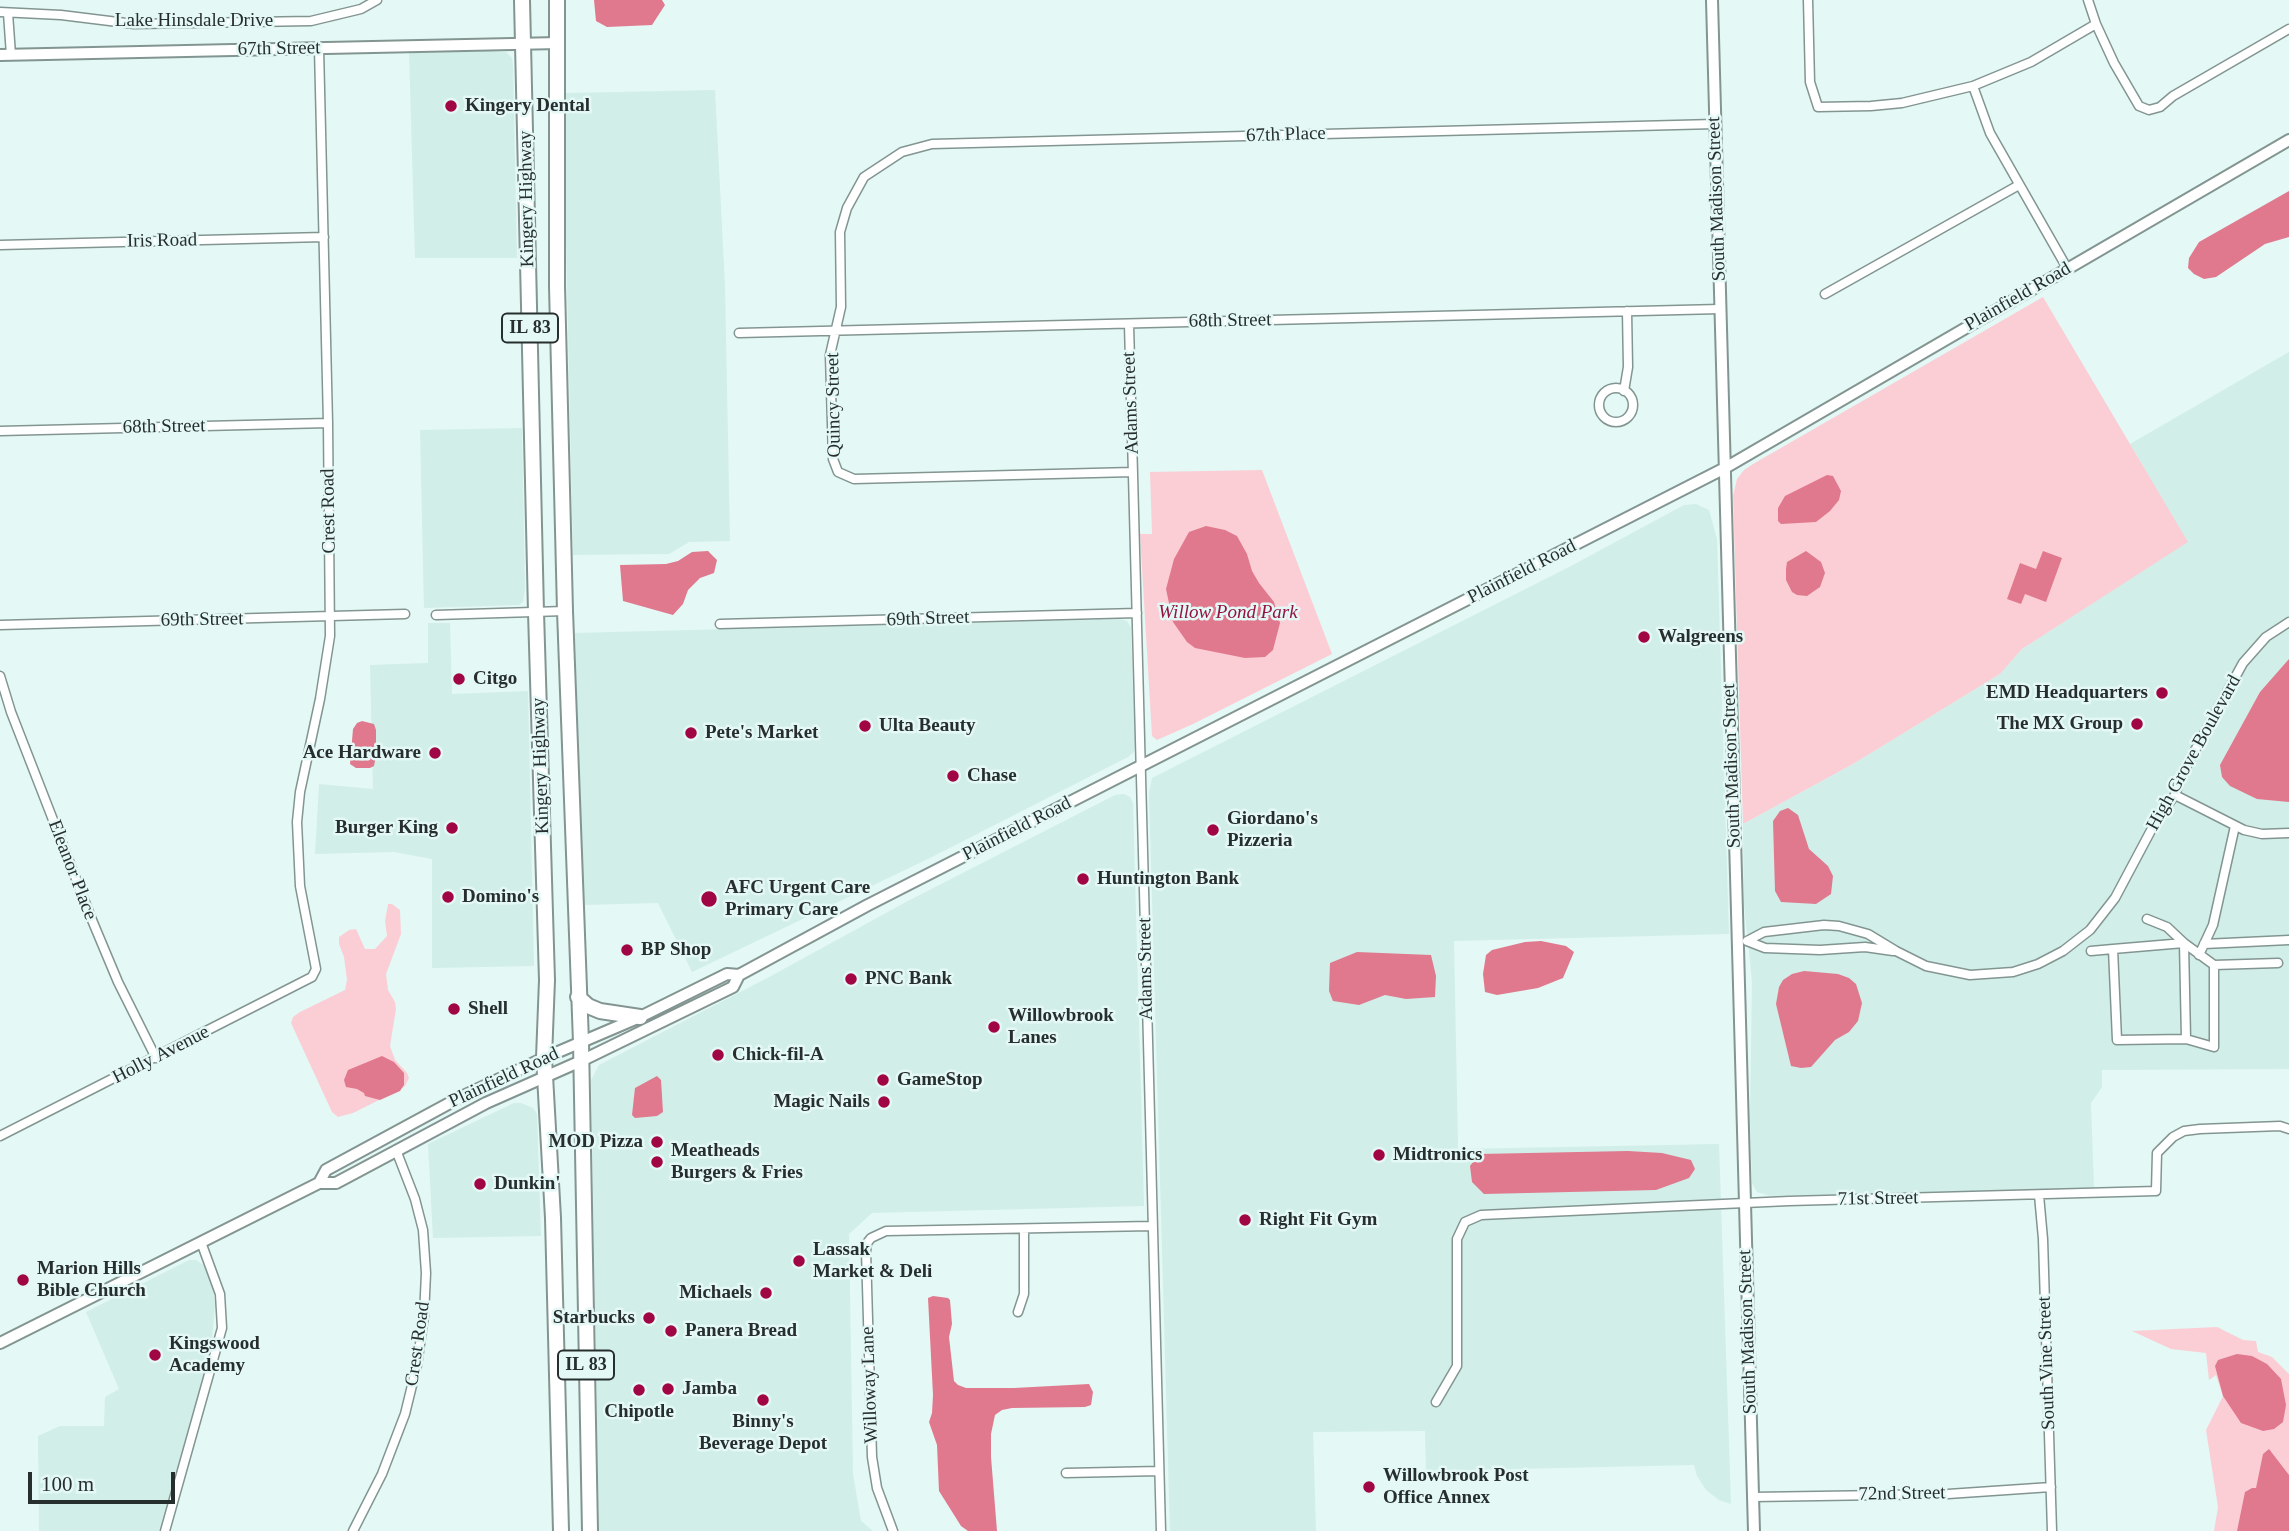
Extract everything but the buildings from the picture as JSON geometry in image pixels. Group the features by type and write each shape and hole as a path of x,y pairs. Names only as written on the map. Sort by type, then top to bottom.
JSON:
{"highway":[{"name":"Kingery Highway","path":"522,0 547,980 544,1058 554,1218 561,1531"},
{"name":"Kingery Highway","path":"558,0 557,286 581,1061 590,1531"},
{"path":"578,997 588,1006 600,1011 640,1017"}],"main road":[{"name":"South Madison Street","path":"1712,0 1754,1531"},
{"name":"67th Street","path":"5,55 559,44"},
{"name":"Plainfield Road","path":"319,1183 326,1170 459,1098 640,1017 727,974 739,975 868,905 1725,468 2289,140"},
{"name":"Plainfield Road","path":"0,1343 319,1183 336,1183 486,1103 545,1078 733,987 739,975"}],"street":[{"name":"Lake Hinsdale Drive","path":"5,55 4,13 61,15 134,24 311,21 362,9 377,0"},
{"path":"1808,0 1810,82 1818,107 1902,103 1973,86 2031,62 2096,24"},
{"path":"2088,0 2114,63 2139,106 2149,110 2160,107 2173,96 2289,29"},
{"name":"Crest Road","path":"316,969 300,886 297,822 304,771 326,666 330,617 319,48"},
{"path":"1973,86 1990,132 2067,268"},
{"name":"67th Place","path":"864,177 902,152 932,144 1715,124"},
{"name":"Quincy Street","path":"864,177 847,208 840,232 841,307 831,355 833,459 838,472 853,479 1133,472"},
{"path":"1825,294 2020,185"},
{"name":"Iris Road","path":"0,245 324,237"},
{"name":"68th Street","path":"739,334 1720,309"},
{"path":"1624,391 1628,367 1627,311"},
{"name":"Adams Street","path":"1129,324 1161,1531"},
{"path":"1614,389 1624,391 1632,400 1632,411 1619,422 1607,420 1600,412 1601,397 1614,389"},
{"name":"68th Street","path":"0,431 328,423"},
{"path":"436,615 565,611"},
{"name":"69th Street","path":"720,624 1137,613"},
{"name":"69th Street","path":"0,625 404,614"},
{"name":"High Grove Boulevard","path":"1896,951 1865,947 1820,950 1765,948 1747,941 1764,932 1832,925 1868,934 1926,966 1947,972 1983,975 2013,972 2038,964 2063,951 2090,930 2107,910 2156,821 2175,795 2182,774 2233,678 2266,637 2289,622"},
{"name":"Eleanor Place","path":"0,676 11,712 92,920 118,982 156,1058"},
{"path":"2175,795 2235,826 2262,834 2289,833"},
{"path":"2199,954 2213,925 2235,826"},
{"path":"2147,919 2167,927 2214,965 2278,963"},
{"path":"2204,944 2289,940"},
{"path":"2091,951 2184,943"},
{"path":"2184,943 2186,1039"},
{"path":"2113,949 2117,1040 2186,1039 2214,1047 2214,965"},
{"name":"Holly Avenue","path":"0,1136 312,978 316,969"},
{"name":"71st Street","path":"1436,1402 1457,1366 1457,1239 1465,1222 1481,1215 2155,1191 2157,1153 2173,1137 2184,1131 2280,1126 2289,1129"},
{"name":"Crest Road","path":"353,1531 382,1474 405,1414 417,1365 424,1316 426,1273 423,1230 415,1199 396,1150"},
{"name":"South Vine Street","path":"2039,1195 2043,1239 2052,1531"},
{"path":"1018,1312 1024,1294 1024,1229 1152,1226"},
{"name":"Willoway Lane","path":"893,1531 877,1488 872,1457 867,1243 886,1231 1024,1229"},
{"path":"165,1531 222,1328 220,1294 201,1242"},
{"path":"1066,1473 1160,1471"},
{"name":"72nd Street","path":"1753,1497 1948,1494 2051,1487"}],"shaded area":[{"path":"594,0 662,0 665,5 652,25 607,27 596,21"},
{"path":"409,52 506,52 512,58 517,258 415,258"},
{"path":"715,90 725,285 730,541 689,542 669,554 573,555 565,192 566,93"},
{"path":"2289,191 2289,237 2265,244 2216,277 2204,279 2188,268 2189,258 2199,242"},
{"path":"2289,352 2289,1069 2102,1070 2102,1087 2091,1103 2094,1188 1770,1196 1757,1192 1752,1183 1752,981 1744,905 1743,824 1853,764 2000,674 2022,649 2187,542 2130,444"},
{"path":"522,428 523,602 519,605 424,608 420,430"},
{"path":"1827,475 1833,476 1841,491 1839,500 1830,511 1816,522 1781,524 1778,521 1778,508 1785,496"},
{"path":"1696,504 1709,510 1717,539 1729,934 1454,941 1458,1149 1719,1144 1731,1504 1719,1500 1706,1490 1694,1465 1426,1471 1425,1431 1313,1432 1316,1531 1170,1531 1149,793 1152,778 1571,566 1684,505"},
{"path":"1206,526 1237,536 1247,554 1252,571 1274,602 1280,623 1273,650 1265,657 1245,658 1195,648 1187,642 1173,622 1166,589 1174,559 1189,532"},
{"path":"708,551 717,560 714,573 700,578 688,590 683,604 673,615 623,601 620,565 666,564 678,561 692,552"},
{"path":"1806,551 1821,562 1825,573 1820,587 1807,596 1792,592 1786,580 1787,562"},
{"path":"2043,551 2062,558 2046,602 2025,594 2021,604 2007,599 2020,563 2036,569"},
{"path":"1120,619 1127,621 1131,628 1135,748 1128,757 930,858 692,972 658,903 582,905 575,633"},
{"path":"428,623 450,623 452,694 528,691 534,966 432,968 432,859 394,852 315,854 319,784 373,789 370,665 428,663"},
{"path":"2289,659 2289,802 2257,799 2230,786 2222,777 2220,765 2260,692"},
{"path":"362,721 374,724 376,730 376,756 374,766 370,768 356,768 350,764 353,729"},
{"path":"1124,794 1130,797 1133,803 1144,1206 872,1213 849,1234 853,1474 861,1521 873,1531 599,1531 591,1080 599,1065 906,902 1115,795"},
{"path":"1788,808 1798,815 1809,849 1828,866 1833,876 1831,894 1816,904 1781,902 1775,891 1773,821 1780,811"},
{"path":"1541,941 1566,946 1574,952 1563,978 1538,988 1497,995 1485,992 1483,974 1486,955 1492,950"},
{"path":"1357,952 1431,955 1436,976 1435,997 1406,999 1385,995 1359,1005 1333,1001 1329,991 1330,963"},
{"path":"1804,971 1838,974 1849,978 1856,984 1862,1003 1858,1021 1849,1032 1835,1040 1811,1067 1801,1068 1791,1066 1776,1004 1783,980"},
{"path":"382,1056 394,1062 404,1073 404,1085 400,1091 380,1100 346,1087 344,1080 348,1070"},
{"path":"657,1076 661,1080 663,1112 657,1116 635,1118 632,1115 635,1088"},
{"path":"514,1103 533,1108 537,1114 541,1236 433,1238 428,1144"},
{"path":"1628,1151 1662,1153 1691,1160 1695,1169 1689,1178 1656,1190 1484,1194 1472,1182 1470,1166 1479,1154"},
{"path":"189,1260 196,1260 205,1266 213,1289 215,1305 211,1351 159,1531 39,1531 38,1436 60,1426 104,1426 105,1397 119,1389 86,1312"},
{"path":"933,1296 950,1300 952,1324 949,1337 954,1381 958,1385 966,1388 1014,1388 1089,1384 1093,1392 1091,1405 1085,1407 1012,1408 995,1415 991,1434 991,1457 997,1531 968,1531 961,1526 939,1491 937,1445 929,1422 933,1395 928,1298"},
{"path":"2237,1354 2252,1356 2267,1364 2281,1379 2286,1405 2283,1422 2274,1429 2263,1431 2241,1423 2223,1396 2215,1366 2218,1360"},
{"path":"2269,1449 2289,1475 2289,1531 2237,1531 2245,1492 2256,1488 2263,1454"}],"green space":[{"path":"2043,297 2188,542 2022,649 2000,674 1853,764 1743,824 1733,496 1737,479 1753,464"},
{"name":"Willow Pond Park","path":"1262,470 1332,654 1157,740 1152,736 1140,534 1152,534 1150,472"},
{"path":"388,904 400,910 401,934 386,974 388,990 396,1009 390,1046 395,1060 409,1078 399,1090 353,1113 338,1117 332,1112 291,1023 293,1017 300,1012 345,990 347,980 339,937 356,929 365,949 375,949 387,936 385,921"},
{"path":"2217,1327 2243,1340 2256,1341 2258,1352 2272,1357 2289,1374 2289,1531 2214,1531 2218,1507 2206,1430 2223,1396 2216,1375 2209,1380 2206,1353 2171,1349 2132,1331"}],"place":[{"name":"Kingery Dental","path":"451,106"},
{"name":"Walgreens","path":"1644,637"},
{"name":"Citgo","path":"459,679"},
{"name":"EMD Headquarters","path":"2162,693"},
{"name":"The MX Group","path":"2137,724"},
{"name":"Ulta Beauty","path":"865,726"},
{"name":"Pete's Market","path":"691,733"},
{"name":"Ace Hardware","path":"435,753"},
{"name":"Chase","path":"953,776"},
{"name":"Burger King","path":"452,828"},
{"name":"Giordano's Pizzeria","path":"1213,830"},
{"name":"Huntington Bank","path":"1083,879"},
{"name":"Domino's","path":"448,897"},
{"name":"AFC Urgent Care Primary Care","path":"709,899"},
{"name":"BP Shop","path":"627,950"},
{"name":"PNC Bank","path":"851,979"},
{"name":"Shell","path":"454,1009"},
{"name":"Willowbrook Lanes","path":"994,1027"},
{"name":"Chick-fil-A","path":"718,1055"},
{"name":"GameStop","path":"883,1080"},
{"name":"Magic Nails","path":"884,1102"},
{"name":"MOD Pizza","path":"657,1142"},
{"name":"Midtronics","path":"1379,1155"},
{"name":"Meatheads Burgers & Fries","path":"657,1162"},
{"name":"Dunkin'","path":"480,1184"},
{"name":"Right Fit Gym","path":"1245,1220"},
{"name":"Lassak Market & Deli","path":"799,1261"},
{"name":"Marion Hills Bible Church","path":"23,1280"},
{"name":"Michaels","path":"766,1293"},
{"name":"Starbucks","path":"649,1318"},
{"name":"Panera Bread","path":"671,1331"},
{"name":"Kingswood Academy","path":"155,1355"},
{"name":"Jamba","path":"668,1389"},
{"name":"Chipotle","path":"639,1390"},
{"name":"Binny's Beverage Depot","path":"763,1400"},
{"name":"Willowbrook Post Office Annex","path":"1369,1487"}]}
